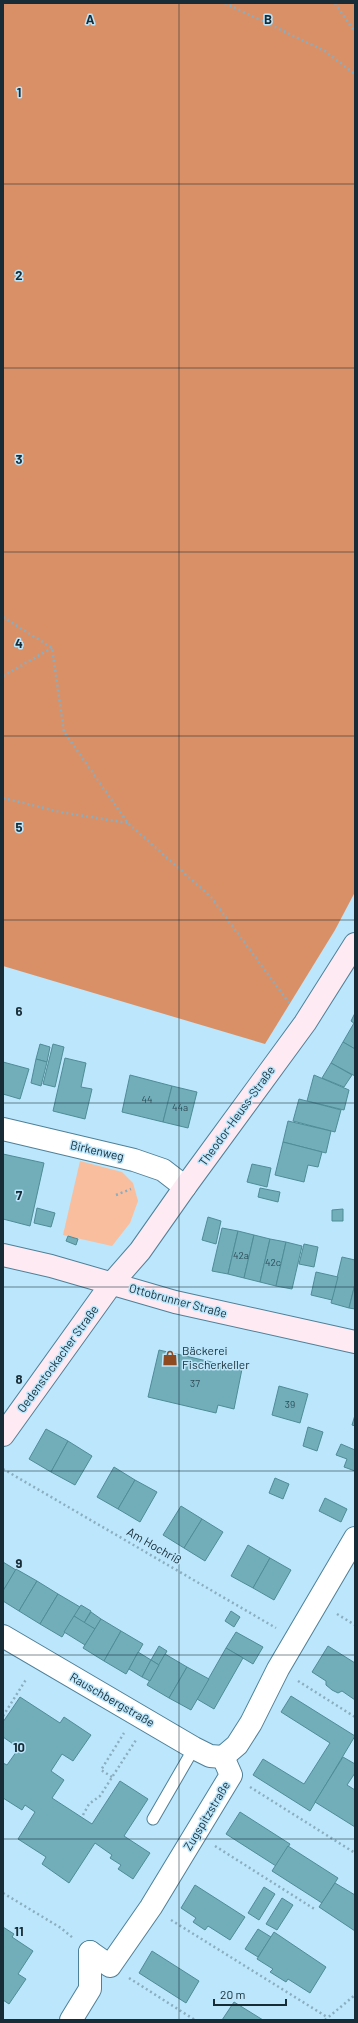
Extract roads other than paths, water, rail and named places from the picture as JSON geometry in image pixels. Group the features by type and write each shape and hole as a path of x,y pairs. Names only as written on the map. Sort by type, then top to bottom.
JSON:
{"street":[{"name":"Theodor-Heuss-Straße","path":"112,1283 140,1251 184,1187 305,1023 355,944"},
{"name":"Birkenweg","path":"3,1128 134,1160 163,1170 184,1187"},
{"name":"Ottobrunner Straße","path":"3,1255 112,1283 175,1302 355,1342"},
{"name":"Oedenstockacher Straße","path":"3,1435 112,1283"},
{"name":"Zugspitzstraße","path":"90,1990 110,1966 151,1907 196,1834 237,1745 278,1669 355,1538"},
{"name":"Rauschbergstraße","path":"3,1636 227,1766"},
{"path":"71,2020 90,1990 90,1952 110,1966"}],"lane":[{"path":"153,1820 194,1748"}],"place":[{"name":"Bäckerei Fischerkeller","path":"170,1358"}]}
